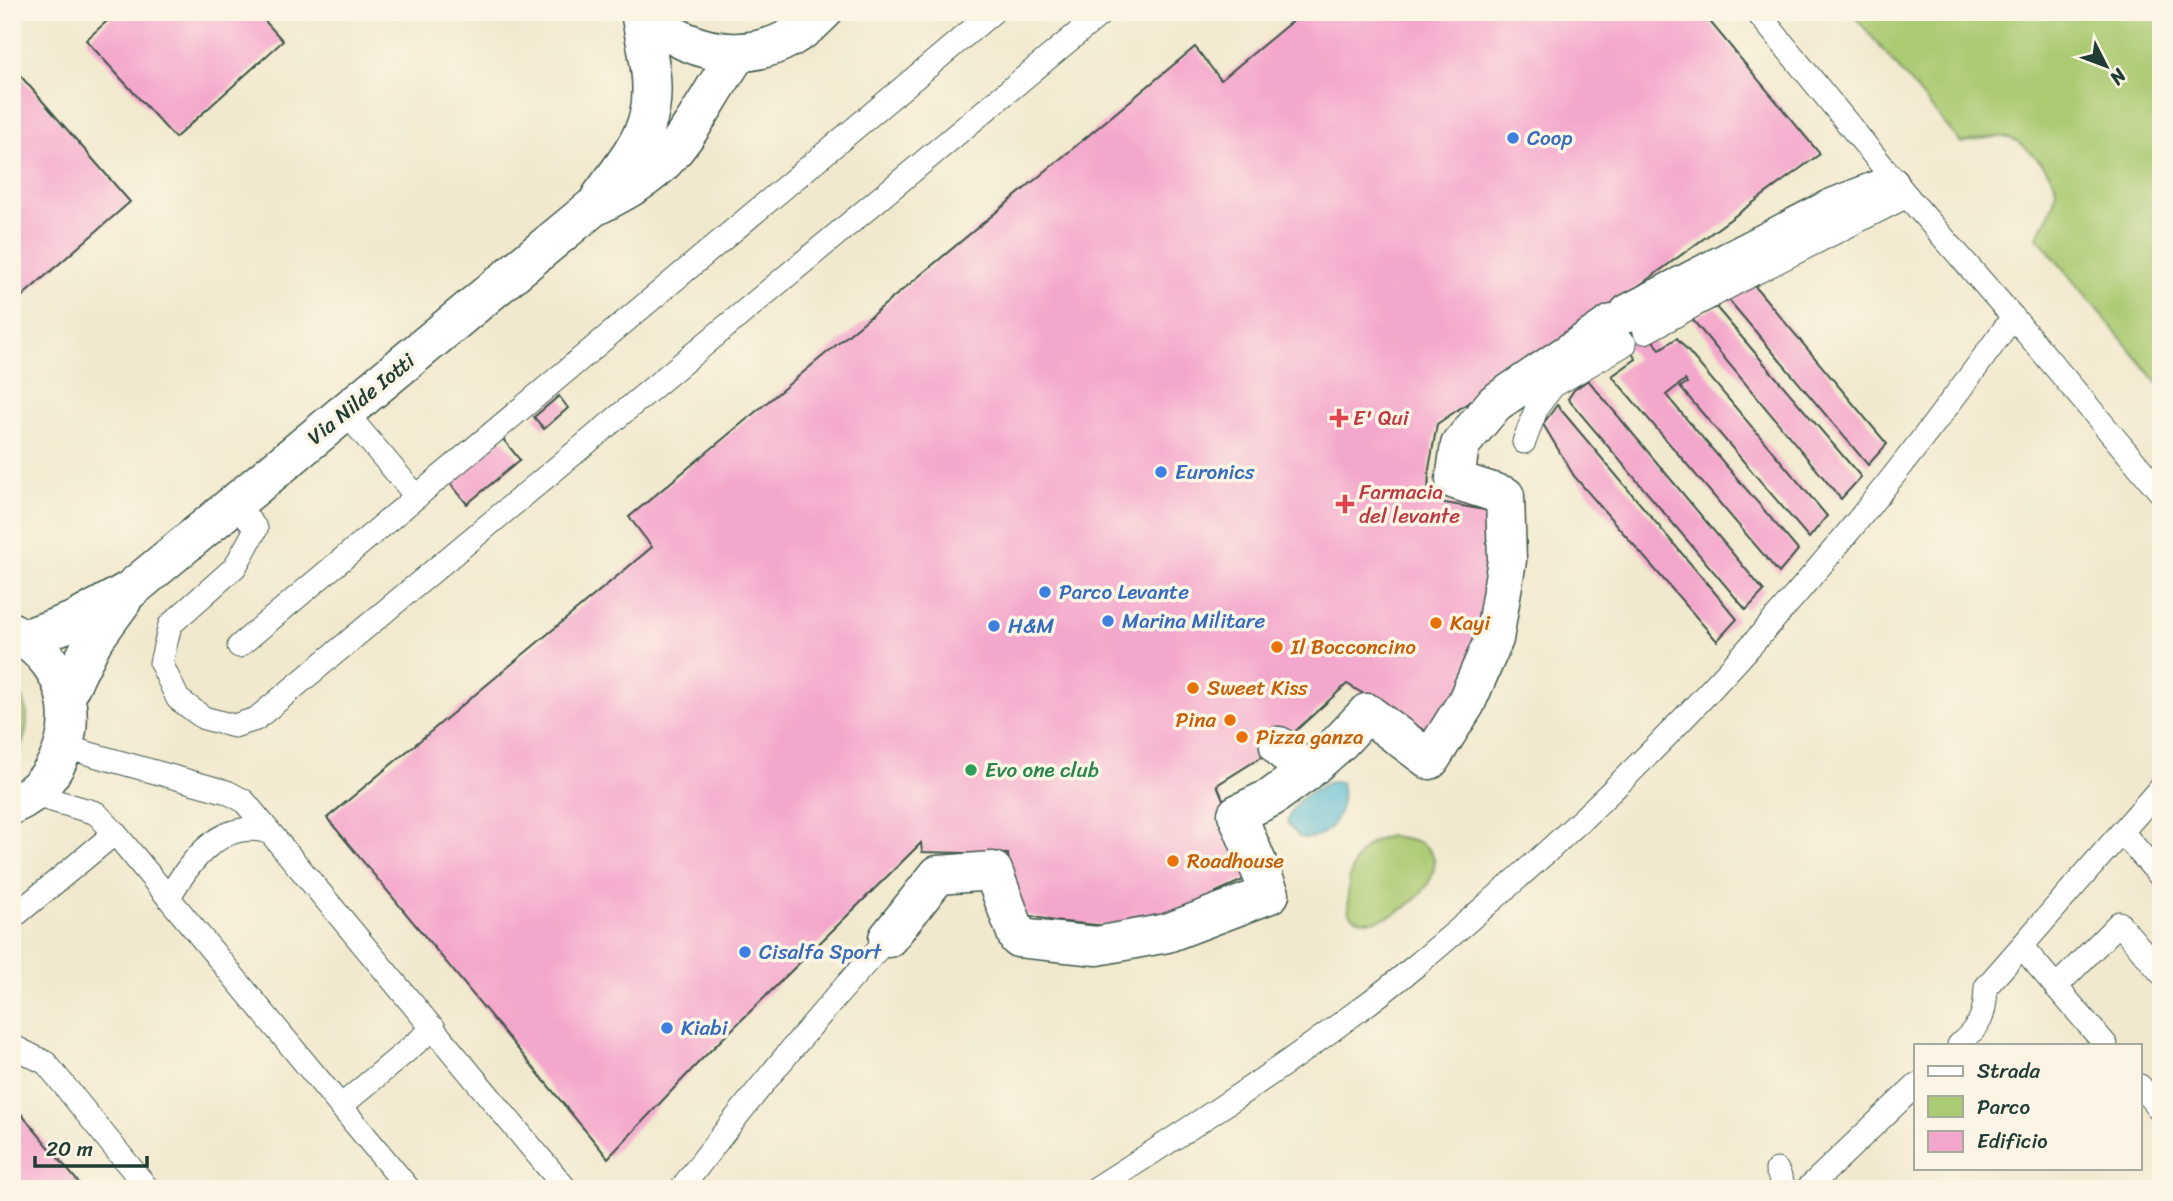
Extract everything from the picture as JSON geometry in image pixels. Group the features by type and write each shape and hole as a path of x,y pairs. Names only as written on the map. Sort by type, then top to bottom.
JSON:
{"street":[{"path":"641,12 664,32 687,44 712,51 738,52 789,39 823,12"},
{"name":"Via Nilde Iotti","path":"592,208 631,154 646,125 652,86 641,12"},
{"name":"Via Nilde Iotti","path":"18,636 76,620 130,590 592,208 629,188 667,158 681,141 738,52"},
{"path":"888,938 938,875 995,862 1018,937 1097,946 1167,933 1270,894 1237,814 1272,797 1305,773 1367,713 1430,760 1466,704 1494,639 1507,560 1505,496 1455,480 1443,468 1495,403 1830,209 1899,191"},
{"name":"Via Nilde Iotti","path":"66,695 93,641 130,590"},
{"path":"18,636 51,663 66,695 68,721 65,747 57,765 45,781 22,800"},
{"path":"1279,746 1305,773"}],"lane":[{"path":"239,646 993,12"},
{"path":"235,503 256,529 234,567 170,625 161,663 178,699 204,718 234,726 256,719 1103,12"},
{"path":"1757,12 1899,191 2013,317 2161,493"},
{"path":"1095,1189 1211,1116 1357,1013 1535,865 1623,782 1722,677 1846,536 1932,428 2013,317"},
{"path":"1524,442 1537,407 1553,386 1628,328"},
{"path":"345,412 417,497"},
{"path":"65,747 227,792 244,801 566,1189"},
{"path":"1960,1044 1971,1034 1986,1011 1986,987 2161,787"},
{"path":"22,800 96,813 169,897 409,1189"},
{"path":"169,897 193,860 213,840 243,830 258,829 270,832"},
{"path":"2122,832 2161,877"},
{"path":"12,918 115,833"},
{"path":"2056,987 2119,923 2161,973"},
{"path":"681,1189 793,1046 888,938"},
{"path":"2022,947 2105,1044"},
{"path":"341,1106 434,1028"},
{"path":"12,1046 46,1063 148,1189"},
{"path":"1807,1189 1914,1087"},
{"path":"2142,1088 2161,1111"}],"green space":[{"path":"1851,12 2161,12 2161,387 2037,237 2051,208 2056,190 2054,180 2044,166 2024,146 2008,138 1961,143"},
{"path":"12,683 24,701 27,722 23,742 12,760"},
{"path":"1390,836 1411,839 1422,844 1433,856 1434,870 1427,886 1398,912 1380,919 1363,920 1349,913 1350,876 1354,864 1367,846"}],"water":[{"path":"1331,782 1341,782 1342,792 1342,803 1334,822 1319,835 1299,837 1287,823 1293,808 1309,793"}],"building":[{"path":"117,12 257,12 283,41 175,138 86,40"},
{"name":"Parco Levante","path":"1303,12 1702,12 1820,154 1618,301 1660,349 1677,338 1827,516 1809,538 1680,387 1687,383 1685,380 1666,395 1798,550 1779,573 1612,376 1636,359 1601,312 1437,424 1429,469 1428,500 1496,512 1496,558 1460,701 1427,732 1347,684 1279,746 1217,785 1254,875 1216,892 1218,900 1169,917 1107,926 1054,921 1013,912 1008,854 922,852 921,843 698,1063 608,1158 327,818 652,547 629,517 1195,47 1221,80"},
{"path":"12,66 130,202 12,305"},
{"path":"1753,284 1887,444 1868,465 1728,299"},
{"path":"1716,307 1861,477 1841,499 1692,319"},
{"path":"1588,380 1764,591 1746,610 1568,399 1574,390"},
{"path":"559,396 568,408 544,429 534,417"},
{"path":"1557,405 1737,619 1717,641 1574,476 1543,424"},
{"path":"503,439 520,460 467,504 450,483"},
{"path":"12,1103 84,1189 12,1189"}],"place":[{"name":"Coop","path":"1513,138"},
{"name":"E' Qui","path":"1339,418"},
{"name":"Euronics","path":"1161,472"},
{"name":"Farmacia del levante","path":"1345,504"},
{"name":"Parco Levante","path":"1045,592"},
{"name":"Marina Militare","path":"1108,621"},
{"name":"Kayi","path":"1436,623"},
{"name":"H&M","path":"994,626"},
{"name":"Il Bocconcino","path":"1277,647"},
{"name":"Sweet Kiss","path":"1193,688"},
{"name":"Pina","path":"1230,720"},
{"name":"Pizza ganza","path":"1242,737"},
{"name":"Evo one club","path":"971,770"},
{"name":"Roadhouse","path":"1173,861"},
{"name":"Cisalfa Sport","path":"745,952"},
{"name":"Kiabi","path":"667,1028"}]}
